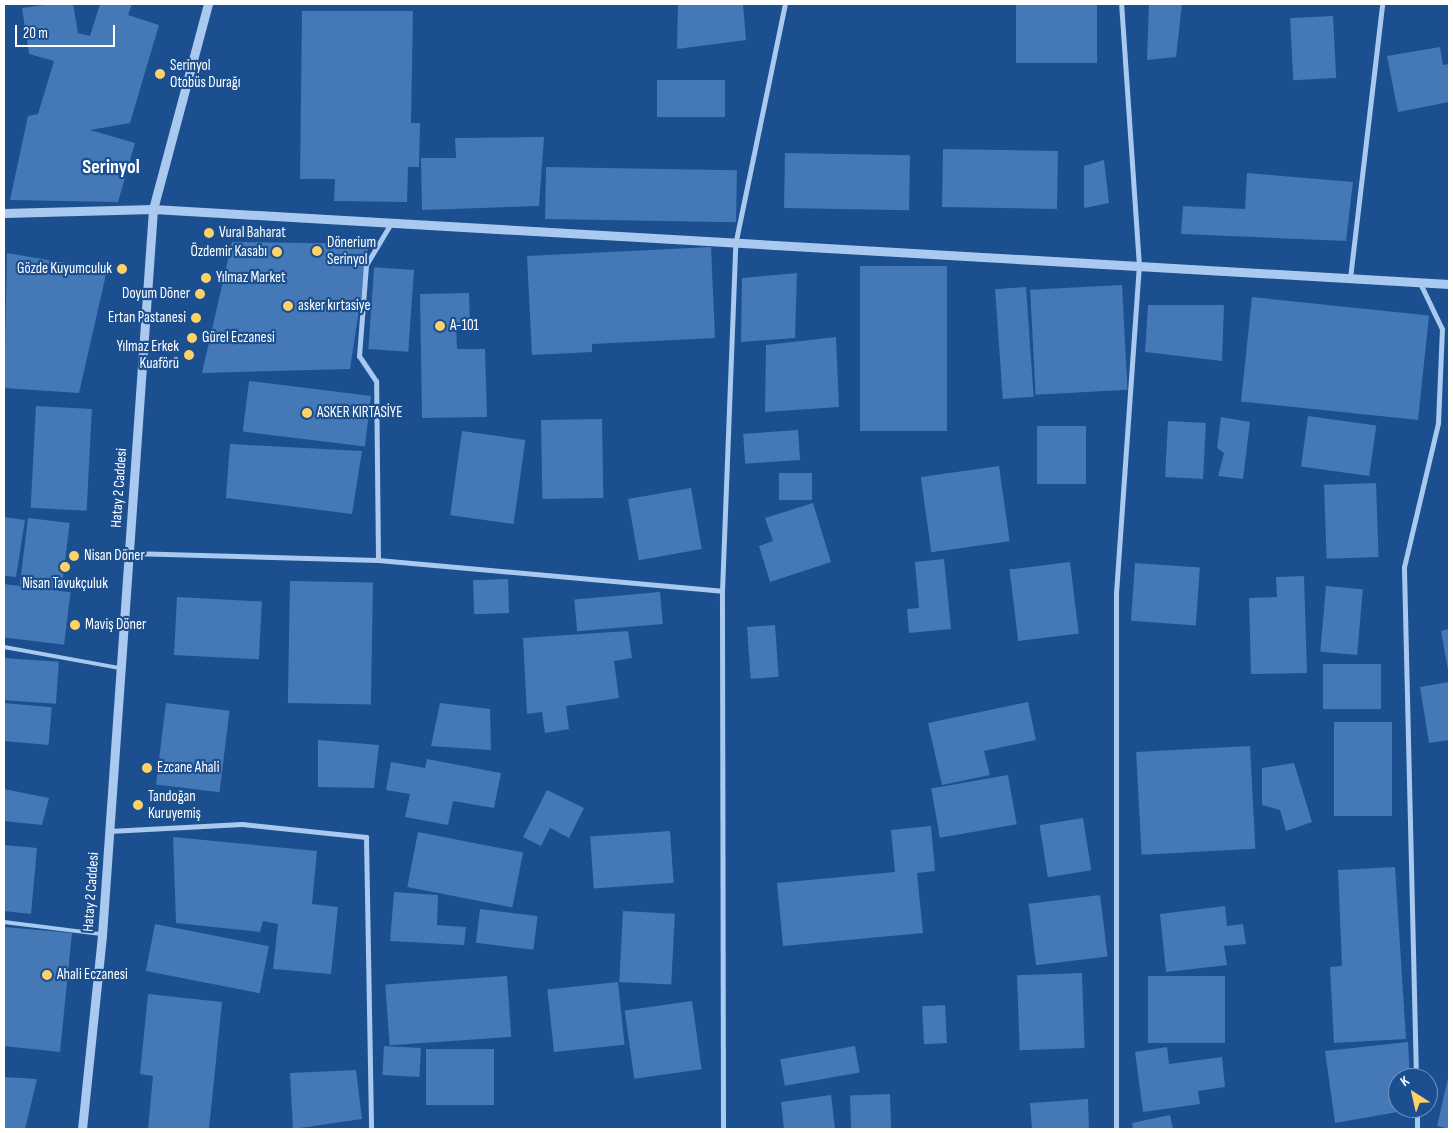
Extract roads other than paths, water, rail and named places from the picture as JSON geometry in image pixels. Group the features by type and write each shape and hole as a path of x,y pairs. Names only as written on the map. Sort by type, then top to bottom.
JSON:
{"street":[{"name":"Hatay 2 Caddesi","path":"82,1129 102,935 153,209 208,4"},
{"path":"723,1129 722,591 735,246 785,4"},
{"path":"1116,1129 1116,593 1139,266 1121,4"},
{"path":"1350,278 1382,4"},
{"path":"4,213 153,209 391,222 735,246 1449,284"},
{"path":"378,560 376,381 359,356 366,265 391,222"},
{"path":"1416,1068 1404,567 1438,423 1442,329 1420,283"},
{"path":"129,553 378,560 722,591"},
{"path":"109,831 242,824 366,837 371,1129"}],"lane":[{"path":"4,647 121,668"},
{"path":"4,922 102,935"}],"place":[{"name":"Serinyol Otobüs Durağı","path":"160,74"},
{"name":"Vural Baharat","path":"209,233"},
{"name":"Dönerium Serinyol","path":"317,251"},
{"name":"Özdemir Kasabı","path":"277,252"},
{"name":"Gözde Kuyumculuk","path":"122,269"},
{"name":"Yılmaz Market","path":"206,278"},
{"name":"Doyum Döner","path":"200,294"},
{"name":"asker kırtasiye","path":"288,306"},
{"name":"Ertan Pastanesi","path":"196,318"},
{"name":"A-101","path":"440,326"},
{"name":"Gürel Eczanesi","path":"192,338"},
{"name":"Yılmaz Erkek Kuaförü","path":"189,355"},
{"name":"ASKER KIRTASİYE","path":"307,413"},
{"name":"Nisan Döner","path":"74,556"},
{"name":"Nisan Tavukçuluk","path":"65,567"},
{"name":"Maviş Döner","path":"75,625"},
{"name":"Ezcane Ahali","path":"147,768"},
{"name":"Tandoğan Kuruyemiş","path":"138,805"},
{"name":"Ahali Eczanesi","path":"47,975"}],"district":[{"name":"Serinyol","path":"111,167"}]}
